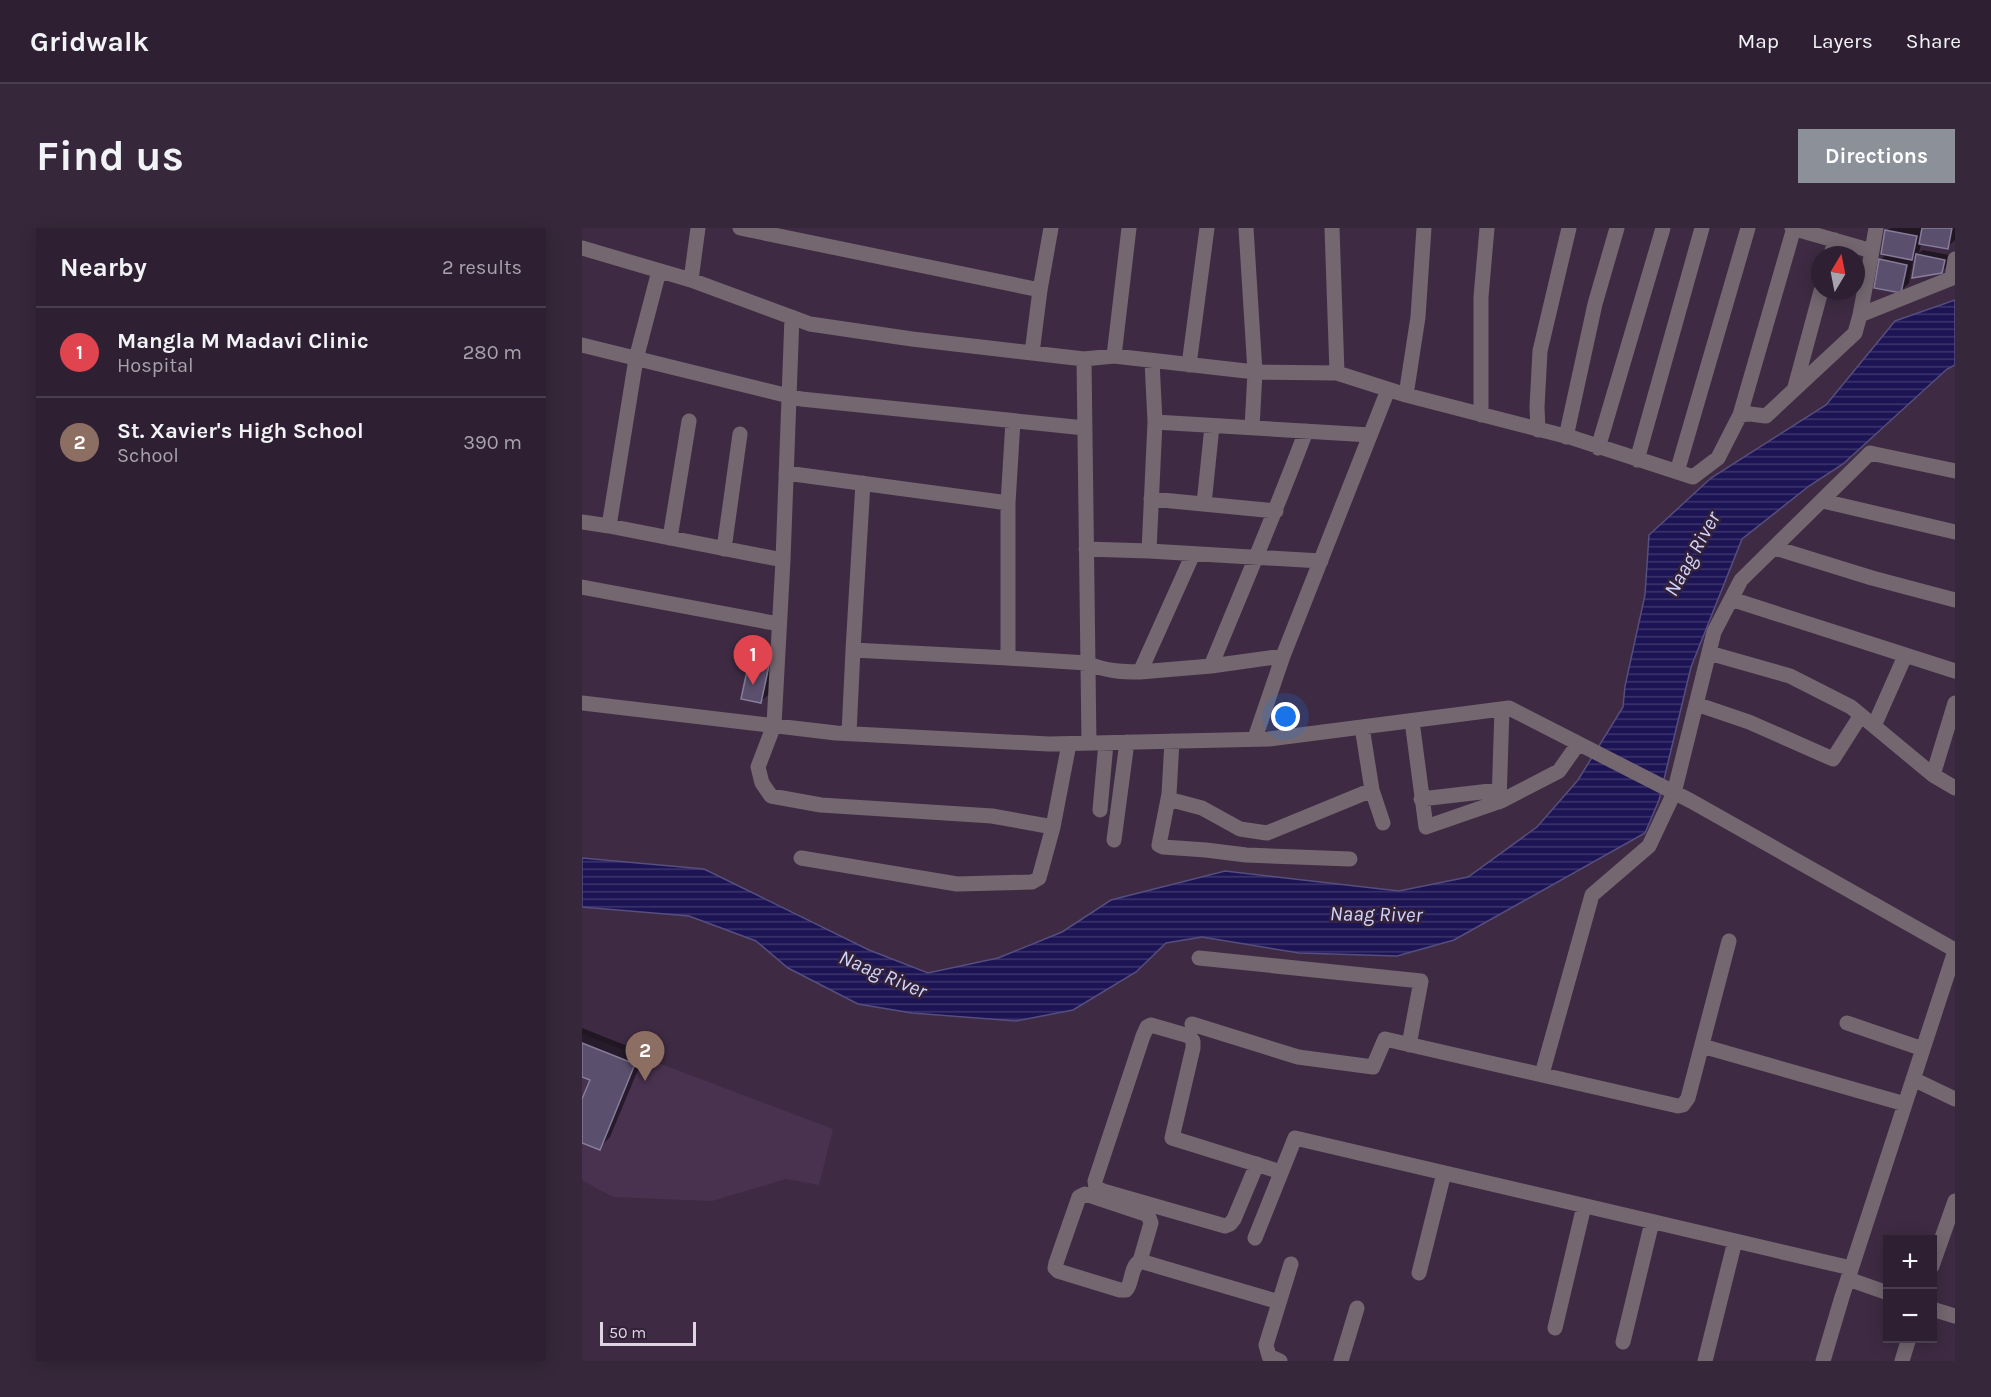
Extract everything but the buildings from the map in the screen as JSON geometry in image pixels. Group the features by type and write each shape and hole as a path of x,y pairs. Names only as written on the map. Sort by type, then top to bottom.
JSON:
{"street":[{"path":"691,280 698,228"},
{"path":"740,228 1040,290"},
{"path":"1032,353 1051,228"},
{"path":"1114,356 1129,228"},
{"path":"1189,365 1207,228"},
{"path":"1245,228 1255,372 1252,428"},
{"path":"1332,228 1336,373"},
{"path":"1406,395 1418,317 1424,228"},
{"path":"1481,415 1481,297 1487,228"},
{"path":"1538,430 1540,351 1569,228"},
{"path":"1566,437 1595,304 1617,228"},
{"path":"1599,448 1663,228"},
{"path":"1637,460 1702,228"},
{"path":"1677,472 1748,228"},
{"path":"582,248 691,280 810,324 1084,359 1114,356 1255,372 1336,373 1388,390 1566,437 1693,477 1718,458 1740,415 1793,228 1829,246"},
{"path":"1740,415 1766,416 1855,333 1876,228"},
{"path":"1865,250 1872,251"},
{"path":"1860,315 1953,278 1955,259"},
{"path":"609,526 636,359 659,271"},
{"path":"1795,389 1819,300"},
{"path":"792,317 774,725 758,767 762,783 771,796 821,805 992,816 1053,827"},
{"path":"582,345 813,400 1084,428"},
{"path":"1084,359 1089,743"},
{"path":"1149,551 1155,422 1152,360"},
{"path":"1255,738 1283,656 1388,390"},
{"path":"670,538 689,421"},
{"path":"1008,658 1008,503 1014,421"},
{"path":"1155,422 1370,435"},
{"path":"1204,504 1212,426"},
{"path":"1211,666 1255,556 1276,511 1306,431"},
{"path":"724,549 740,434"},
{"path":"1542,1074 1592,895 1649,846 1674,793 1714,632 1741,580 1870,453 1955,471"},
{"path":"786,473 1008,503"},
{"path":"849,733 863,483"},
{"path":"1151,499 1276,511"},
{"path":"1823,501 1955,532"},
{"path":"582,522 783,560"},
{"path":"1774,548 1955,600"},
{"path":"1086,549 1321,561"},
{"path":"1140,672 1192,554"},
{"path":"582,587 779,624"},
{"path":"1731,599 1955,671"},
{"path":"853,650 1088,663 1098,668 1117,672 1211,666 1283,656"},
{"path":"1709,653 1790,676 1851,707 1933,775 1955,788"},
{"path":"1874,726 1905,656"},
{"path":"582,703 849,733 1069,744 1269,739 1509,708 1674,793 1955,950 1849,1274 1823,1361"},
{"path":"1933,775 1955,703"},
{"path":"1696,704 1749,722 1833,759 1861,715"},
{"path":"1499,796 1502,709"},
{"path":"1412,721 1426,827 1559,771 1581,745"},
{"path":"1362,727 1372,790 1383,823"},
{"path":"1172,741 1168,799 1159,845 1246,855 1350,859"},
{"path":"1114,840 1127,742"},
{"path":"1100,810 1106,743"},
{"path":"801,858 957,884 1032,882 1040,878 1053,827 1069,744"},
{"path":"1168,799 1202,808 1240,829 1267,833 1372,790"},
{"path":"1421,799 1499,796"},
{"path":"1192,1024 1298,1057 1373,1067 1385,1039 1683,1106 1688,1098 1729,941"},
{"path":"1199,958 1421,981 1409,1045"},
{"path":"1847,1023 1923,1049"},
{"path":"1257,1164 1234,1219 1230,1224 1224,1226 1096,1188 1095,1181 1147,1027 1151,1025 1189,1036 1193,1041 1172,1138 1257,1164 1281,1172"},
{"path":"1702,1046 1905,1104"},
{"path":"1913,1079 1955,1099"},
{"path":"1255,1238 1295,1138 1735,1241 1849,1274 1883,1291"},
{"path":"1419,1273 1444,1173"},
{"path":"1085,1194 1148,1215 1151,1223 1140,1261 1135,1266 1128,1288 1125,1290 1058,1271 1055,1268 1079,1197 1085,1194"},
{"path":"1937,1252 1955,1202"},
{"path":"1555,1328 1584,1206"},
{"path":"1623,1342 1652,1222"},
{"path":"1705,1361 1735,1241"},
{"path":"1140,1261 1279,1302"},
{"path":"1280,1361 1269,1356 1266,1346 1291,1264"},
{"path":"1341,1361 1357,1308"},
{"path":"1937,1311 1955,1316"},
{"path":"1902,1361 1907,1343"}],"shaded area":[{"path":"582,1034 833,1129 819,1185 786,1179 712,1201 613,1197 582,1180"}],"water":[{"name":"Naag River","path":"1955,300 1955,365 1947,369 1843,464 1809,486 1742,539 1691,667 1659,800 1645,833 1454,940 1397,956 1299,953 1202,937 1166,943 1136,972 1073,1010 1016,1021 912,1013 858,1004 788,968 756,941 689,916 582,907 582,858 704,869 869,950 928,973 998,958 1062,932 1111,900 1225,871 1399,891 1468,877 1537,827 1578,780 1623,707 1625,686 1645,595 1649,535 1711,478 1826,405 1895,321"}],"place":[{"name":"Mangla M Madavi Clinic","path":"753,685"},
{"name":"St. Xavier's High School","path":"645,1081"}]}
